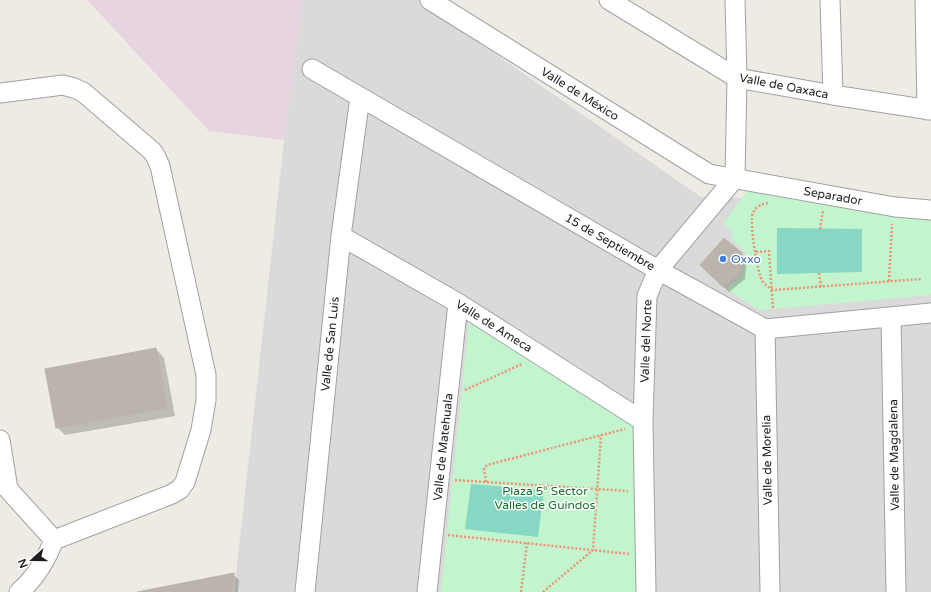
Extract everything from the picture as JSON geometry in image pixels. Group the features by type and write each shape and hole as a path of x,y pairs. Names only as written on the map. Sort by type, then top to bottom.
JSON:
{"street":[{"name":"Valle de México","path":"430,0 709,174 735,178"},
{"name":"Valle de Oaxaca","path":"609,0 635,8 737,78 929,110"},
{"path":"735,0 737,78 735,178"},
{"path":"830,0 833,95"},
{"path":"925,0 929,110"},
{"name":"15 de Septiembre","path":"312,70 658,270 765,329"},
{"path":"0,93 63,85 74,88 89,97 156,157 160,166 206,375 206,400 201,430 184,482 180,489 172,494 54,540 47,557 32,579 19,592"},
{"name":"Valle de San Luis","path":"305,592 341,236 360,97"},
{"name":"Separador","path":"735,178 895,207 931,210"},
{"name":"Valle del Norte","path":"646,592 637,424 646,304 650,287 658,270 735,178"},
{"name":"Valle de Ameca","path":"341,236 458,303 637,424"},
{"name":"Valle de Matehuala","path":"427,592 458,303"},
{"path":"765,329 931,313"},
{"name":"Valle de Magdalena","path":"891,317 896,592"},
{"name":"Valle de Morelia","path":"765,329 770,592"},
{"path":"0,440 8,490 54,540"}],"path":[{"path":"776,204 768,202 762,204 756,208 752,214 752,231 759,272 767,287 774,290 921,279"},
{"path":"820,229 823,211 830,212"},
{"path":"889,282 892,221"},
{"path":"756,252 769,251 773,309"},
{"path":"819,273 821,286"},
{"path":"465,383 464,390 528,362"},
{"path":"486,482 484,469 487,465 637,424"},
{"path":"543,592 593,550 601,435"},
{"path":"455,483 456,476"},
{"path":"453,480 631,492"},
{"path":"450,530 450,538"},
{"path":"447,534 631,554"},
{"path":"521,592 527,543"}],"shaded area":[{"path":"87,0 303,0 284,140 209,131"},
{"path":"303,0 418,0 701,197 931,204 931,592 234,592 284,140"}],"green space":[{"path":"751,189 931,217 931,295 758,310 727,289 743,276 746,253 730,238 734,234 723,223 746,193"},
{"path":"777,228 862,229 862,272 777,274"},
{"name":"Plaza 5° Sector Valles de Guindos","path":"469,321 639,425 639,592 441,592"},
{"path":"471,484 544,490 538,537 465,529"}],"building":[{"name":"Oxxo","path":"724,238 742,253 740,273 723,287 700,265"},
{"path":"156,348 167,408 56,428 45,369"},
{"path":"234,573 232,592 137,592"}],"place":[{"name":"Oxxo","path":"723,259"}]}
